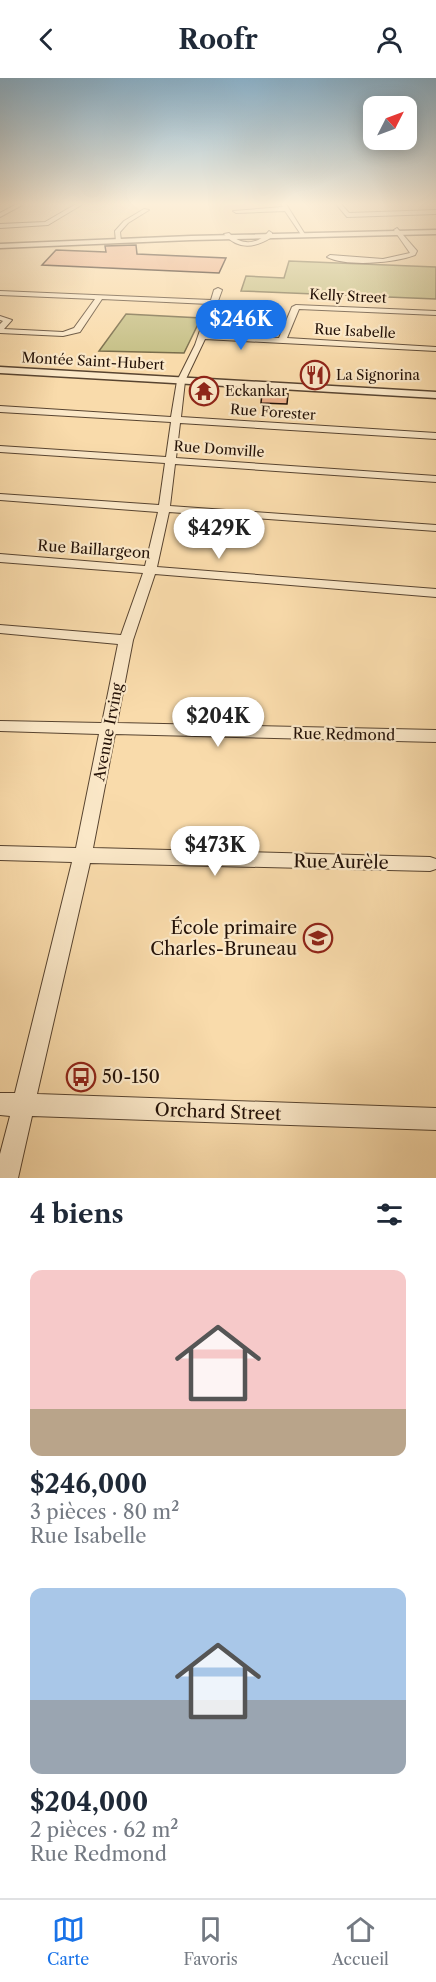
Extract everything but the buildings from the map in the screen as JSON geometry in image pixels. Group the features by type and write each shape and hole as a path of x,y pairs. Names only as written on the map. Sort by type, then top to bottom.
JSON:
{"street":[{"path":"330,257 391,262 410,255"},
{"name":"Avenue Irving","path":"6,1178 11,1105 82,855 126,640 150,570 164,509 181,381 218,290"},
{"path":"0,293 213,302"},
{"path":"0,330 63,334 77,330 100,297"},
{"name":"Kelly Street","path":"282,340 296,307 436,313"},
{"path":"0,318 8,320 0,330"},
{"name":"Rue Isabelle","path":"201,336 436,349"},
{"name":"Montée Saint-Hubert","path":"0,370 436,395"},
{"name":"Rue Forester","path":"0,409 436,436"},
{"name":"Rue Domville","path":"0,449 436,479"},
{"path":"0,497 436,528"},
{"name":"Rue Baillargeon","path":"0,558 436,593"},
{"path":"0,629 126,640"},
{"name":"Rue Redmond","path":"0,726 436,736"},
{"name":"Rue Aurèle","path":"0,854 430,864"},
{"name":"Orchard Street","path":"11,1105 436,1119"}],"shaded area":[{"path":"289,261 436,267 436,299 241,291 246,276 284,278"},
{"path":"126,314 201,318 184,353 99,351"}],"place":[{"name":"La Signorina","path":"315,375"},
{"name":"Eckankar","path":"204,391"},
{"name":"École primaire Charles-Bruneau","path":"318,938"},
{"name":"50-150","path":"81,1077"}]}
